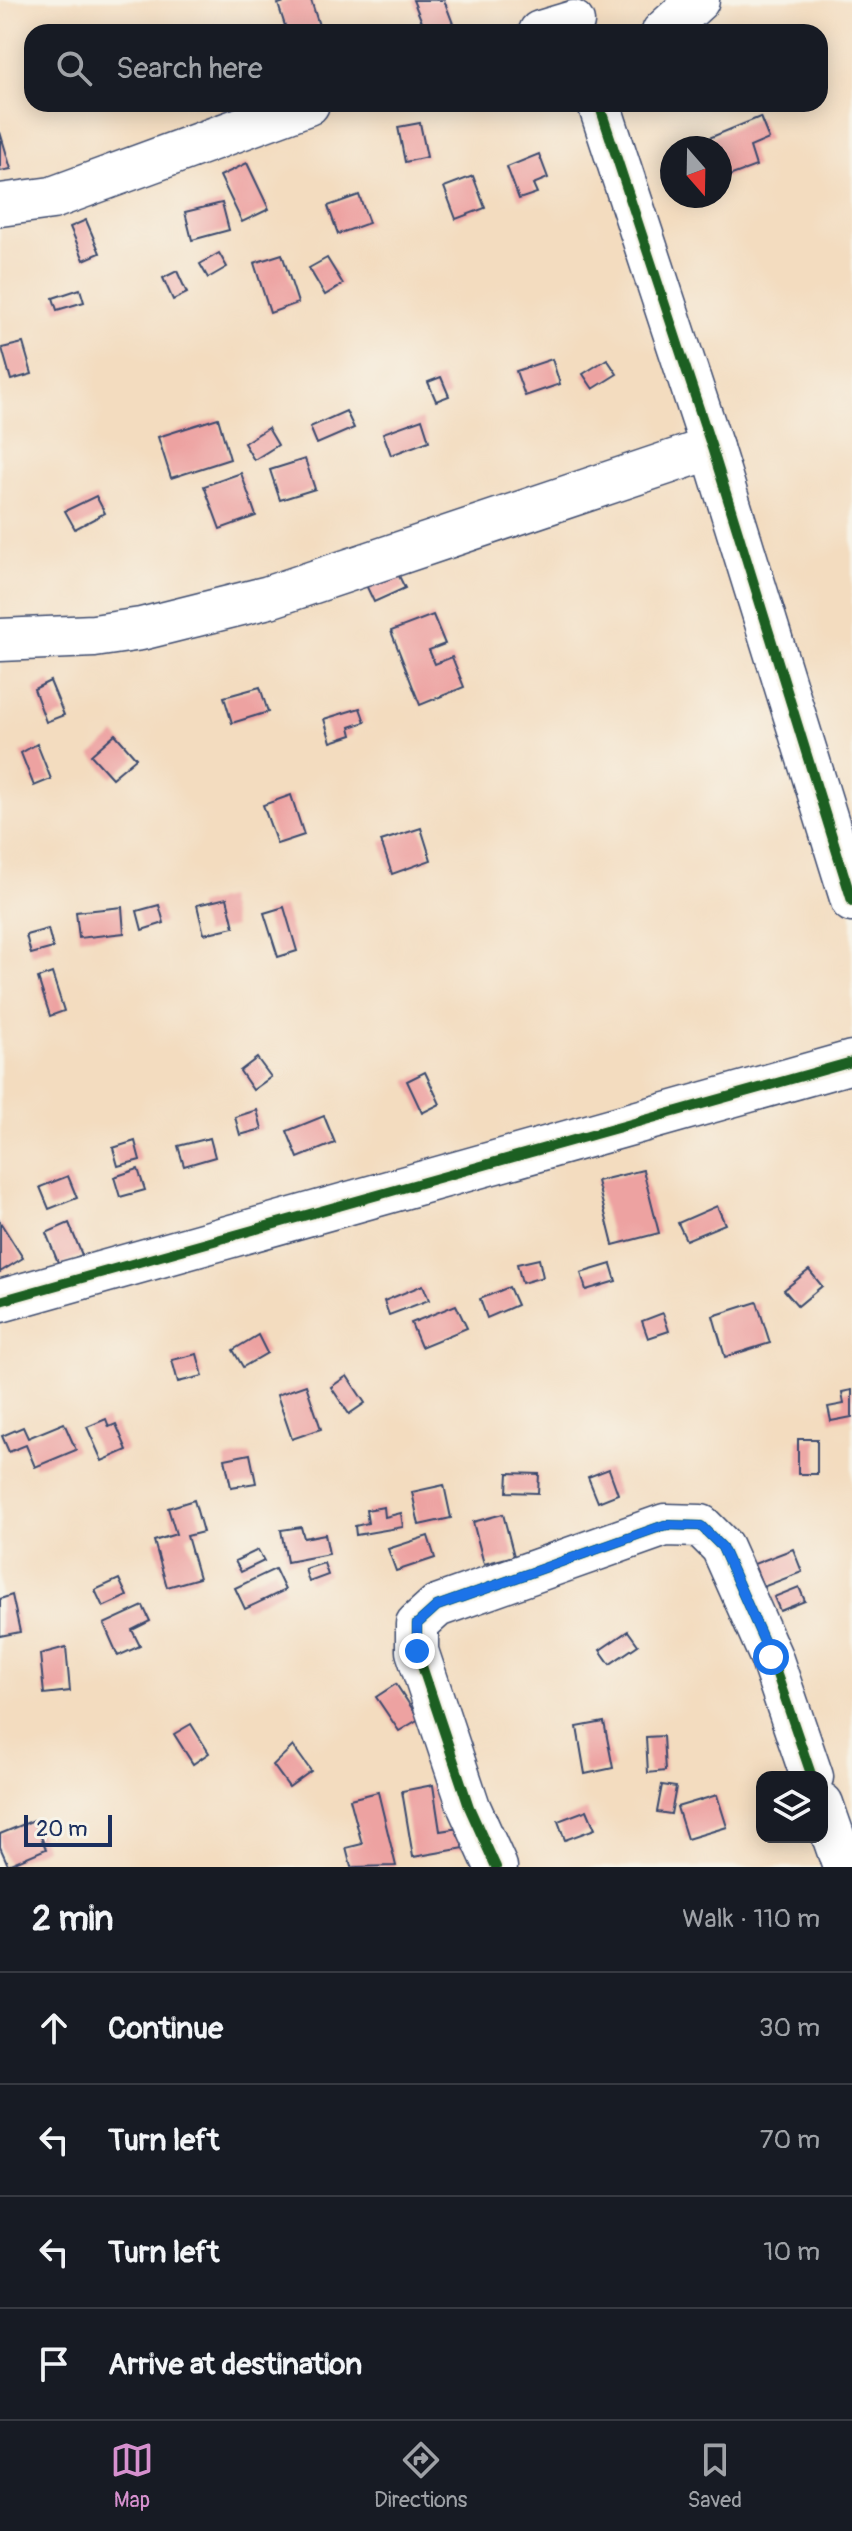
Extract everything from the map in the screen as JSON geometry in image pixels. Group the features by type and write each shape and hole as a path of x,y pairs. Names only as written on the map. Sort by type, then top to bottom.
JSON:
{"street":[{"path":"672,24 698,0"},
{"path":"0,205 63,194 286,112"},
{"path":"602,112 712,448 852,901"},
{"path":"0,640 94,636 141,629 269,597 712,448"},
{"path":"0,1301 852,1062"},
{"path":"496,1867 469,1807 417,1651 417,1624 437,1606 665,1525 701,1526 722,1547 771,1657 810,1771"},
{"path":"828,1821 844,1867"}],"building":[{"path":"291,0 311,0 318,24 284,24 278,4"},
{"path":"413,0 444,0 453,24 423,24"},
{"path":"760,117 769,139 750,147 756,166 732,175 732,136 714,136"},
{"path":"420,123 427,157 405,162 398,127"},
{"path":"0,132 11,169 0,171"},
{"path":"539,154 548,178 533,184 537,193 519,199 507,167"},
{"path":"247,163 269,209 242,222 220,176"},
{"path":"473,176 485,208 456,219 444,187"},
{"path":"359,195 369,223 338,234 328,206"},
{"path":"222,203 229,230 192,240 185,212"},
{"path":"86,220 100,253 84,260 70,227"},
{"path":"219,253 227,267 208,278 200,264"},
{"path":"282,254 298,303 270,313 254,263"},
{"path":"327,258 343,284 325,295 309,268"},
{"path":"177,271 187,293 173,300 163,278"},
{"path":"80,289 84,302 57,310 53,298"},
{"path":"23,343 32,374 11,380 2,348"},
{"path":"552,359 560,384 525,396 516,371"},
{"path":"607,359 617,374 593,389 583,374"},
{"path":"441,377 449,396 436,401 428,382"},
{"path":"346,411 354,428 317,444 310,427"},
{"path":"218,418 230,459 171,478 158,437"},
{"path":"422,419 429,441 391,455 383,433"},
{"path":"268,428 278,445 254,460 244,443"},
{"path":"305,459 315,489 280,500 270,470"},
{"path":"241,473 256,516 220,529 204,486"},
{"path":"96,496 105,513 75,529 65,511"},
{"path":"395,568 405,588 374,602 365,583"},
{"path":"433,615 445,644 429,650 435,664 452,657 464,687 420,705 391,631"},
{"path":"50,681 64,715 46,722 34,689"},
{"path":"260,687 268,712 232,723 224,697"},
{"path":"360,708 365,722 350,727 352,735 331,742 324,719"},
{"path":"115,734 136,758 112,778 91,755"},
{"path":"37,744 51,779 34,786 21,753"},
{"path":"291,795 304,835 277,844 263,805"},
{"path":"421,828 431,860 392,874 381,841"},
{"path":"227,898 234,927 204,934 197,905"},
{"path":"159,905 164,923 142,930 137,911"},
{"path":"122,907 124,933 79,938 76,912"},
{"path":"284,907 297,951 278,957 264,913"},
{"path":"48,929 53,948 31,954 26,935"},
{"path":"52,973 64,1011 50,1016 38,978"},
{"path":"257,1058 271,1077 253,1090 240,1071"},
{"path":"425,1072 440,1104 422,1113 407,1081"},
{"path":"257,1110 262,1129 240,1135 235,1117"},
{"path":"324,1116 335,1143 298,1158 287,1131"},
{"path":"210,1138 215,1157 184,1166 178,1146"},
{"path":"135,1141 140,1160 118,1166 113,1148"},
{"path":"138,1169 145,1190 120,1197 114,1177"},
{"path":"643,1170 659,1233 613,1245 597,1181"},
{"path":"68,1176 77,1198 49,1209 40,1187"},
{"path":"717,1206 725,1224 686,1240 678,1223"},
{"path":"0,1222 23,1258 0,1272"},
{"path":"69,1223 82,1255 59,1265 46,1233"},
{"path":"539,1259 543,1277 522,1283 517,1264"},
{"path":"611,1264 616,1281 586,1290 581,1273"},
{"path":"809,1270 822,1286 798,1306 784,1290"},
{"path":"423,1285 429,1300 389,1315 384,1301"},
{"path":"509,1287 517,1305 487,1318 480,1299"},
{"path":"757,1302 770,1343 725,1357 713,1316"},
{"path":"456,1305 467,1328 421,1347 411,1323"},
{"path":"663,1313 669,1331 648,1338 642,1321"},
{"path":"258,1335 267,1353 243,1367 233,1350"},
{"path":"197,1354 203,1376 178,1382 172,1360"},
{"path":"347,1376 365,1403 349,1414 331,1387"},
{"path":"306,1385 321,1429 292,1439 277,1395"},
{"path":"852,1390 852,1417 831,1421 828,1407 844,1404 842,1392"},
{"path":"106,1419 109,1427 116,1424 127,1450 102,1461 87,1427"},
{"path":"64,1423 76,1450 35,1467 26,1445 9,1452 2,1436 23,1427 28,1438"},
{"path":"798,1439 817,1439 817,1474 798,1474"},
{"path":"250,1454 256,1483 231,1487 225,1459"},
{"path":"609,1469 618,1494 598,1502 588,1477"},
{"path":"508,1473 539,1474 538,1493 507,1492"},
{"path":"444,1485 451,1518 419,1525 412,1492"},
{"path":"194,1500 203,1532 187,1536 199,1578 167,1587 154,1541 176,1534 168,1508"},
{"path":"384,1507 385,1517 401,1513 403,1527 356,1535 355,1526 368,1523 366,1510"},
{"path":"503,1514 514,1556 484,1564 473,1522"},
{"path":"301,1527 304,1538 325,1534 329,1554 287,1562 281,1530"},
{"path":"428,1536 435,1558 396,1571 388,1549"},
{"path":"793,1549 802,1572 763,1587 754,1564"},
{"path":"258,1550 264,1561 241,1572 235,1561"},
{"path":"324,1563 328,1575 309,1582 305,1569"},
{"path":"275,1569 285,1590 245,1609 235,1588"},
{"path":"119,1579 127,1596 103,1607 95,1590"},
{"path":"799,1587 805,1601 780,1611 774,1597"},
{"path":"12,1595 20,1632 0,1636 0,1599"},
{"path":"143,1606 150,1621 132,1630 140,1646 118,1656 104,1624"},
{"path":"628,1631 638,1645 610,1664 600,1650"},
{"path":"66,1647 70,1691 44,1694 40,1654"},
{"path":"396,1684 419,1719 399,1731 376,1697"},
{"path":"604,1722 613,1768 585,1774 577,1727"},
{"path":"191,1724 209,1753 193,1764 174,1734"},
{"path":"663,1736 665,1771 648,1773 646,1737"},
{"path":"293,1746 311,1771 289,1787 273,1765"},
{"path":"433,1785 440,1831 472,1826 476,1846 413,1857 402,1791"},
{"path":"662,1785 676,1787 671,1814 657,1812"},
{"path":"378,1792 396,1866 351,1867 346,1848 362,1844 350,1799"},
{"path":"717,1795 727,1827 687,1839 677,1807"},
{"path":"587,1810 595,1829 565,1840 558,1821"},
{"path":"34,1820 46,1849 8,1865 0,1847 0,1834"}],"cycle path":[{"path":"602,112 712,448 852,901"},
{"path":"0,1301 852,1062"},
{"path":"496,1867 469,1807 417,1651 417,1624 437,1606 665,1525 701,1526 722,1547 771,1657 810,1771"}],"route":[{"path":"417,1651 417,1624 437,1606 665,1525 701,1526 722,1547 771,1657"}]}
